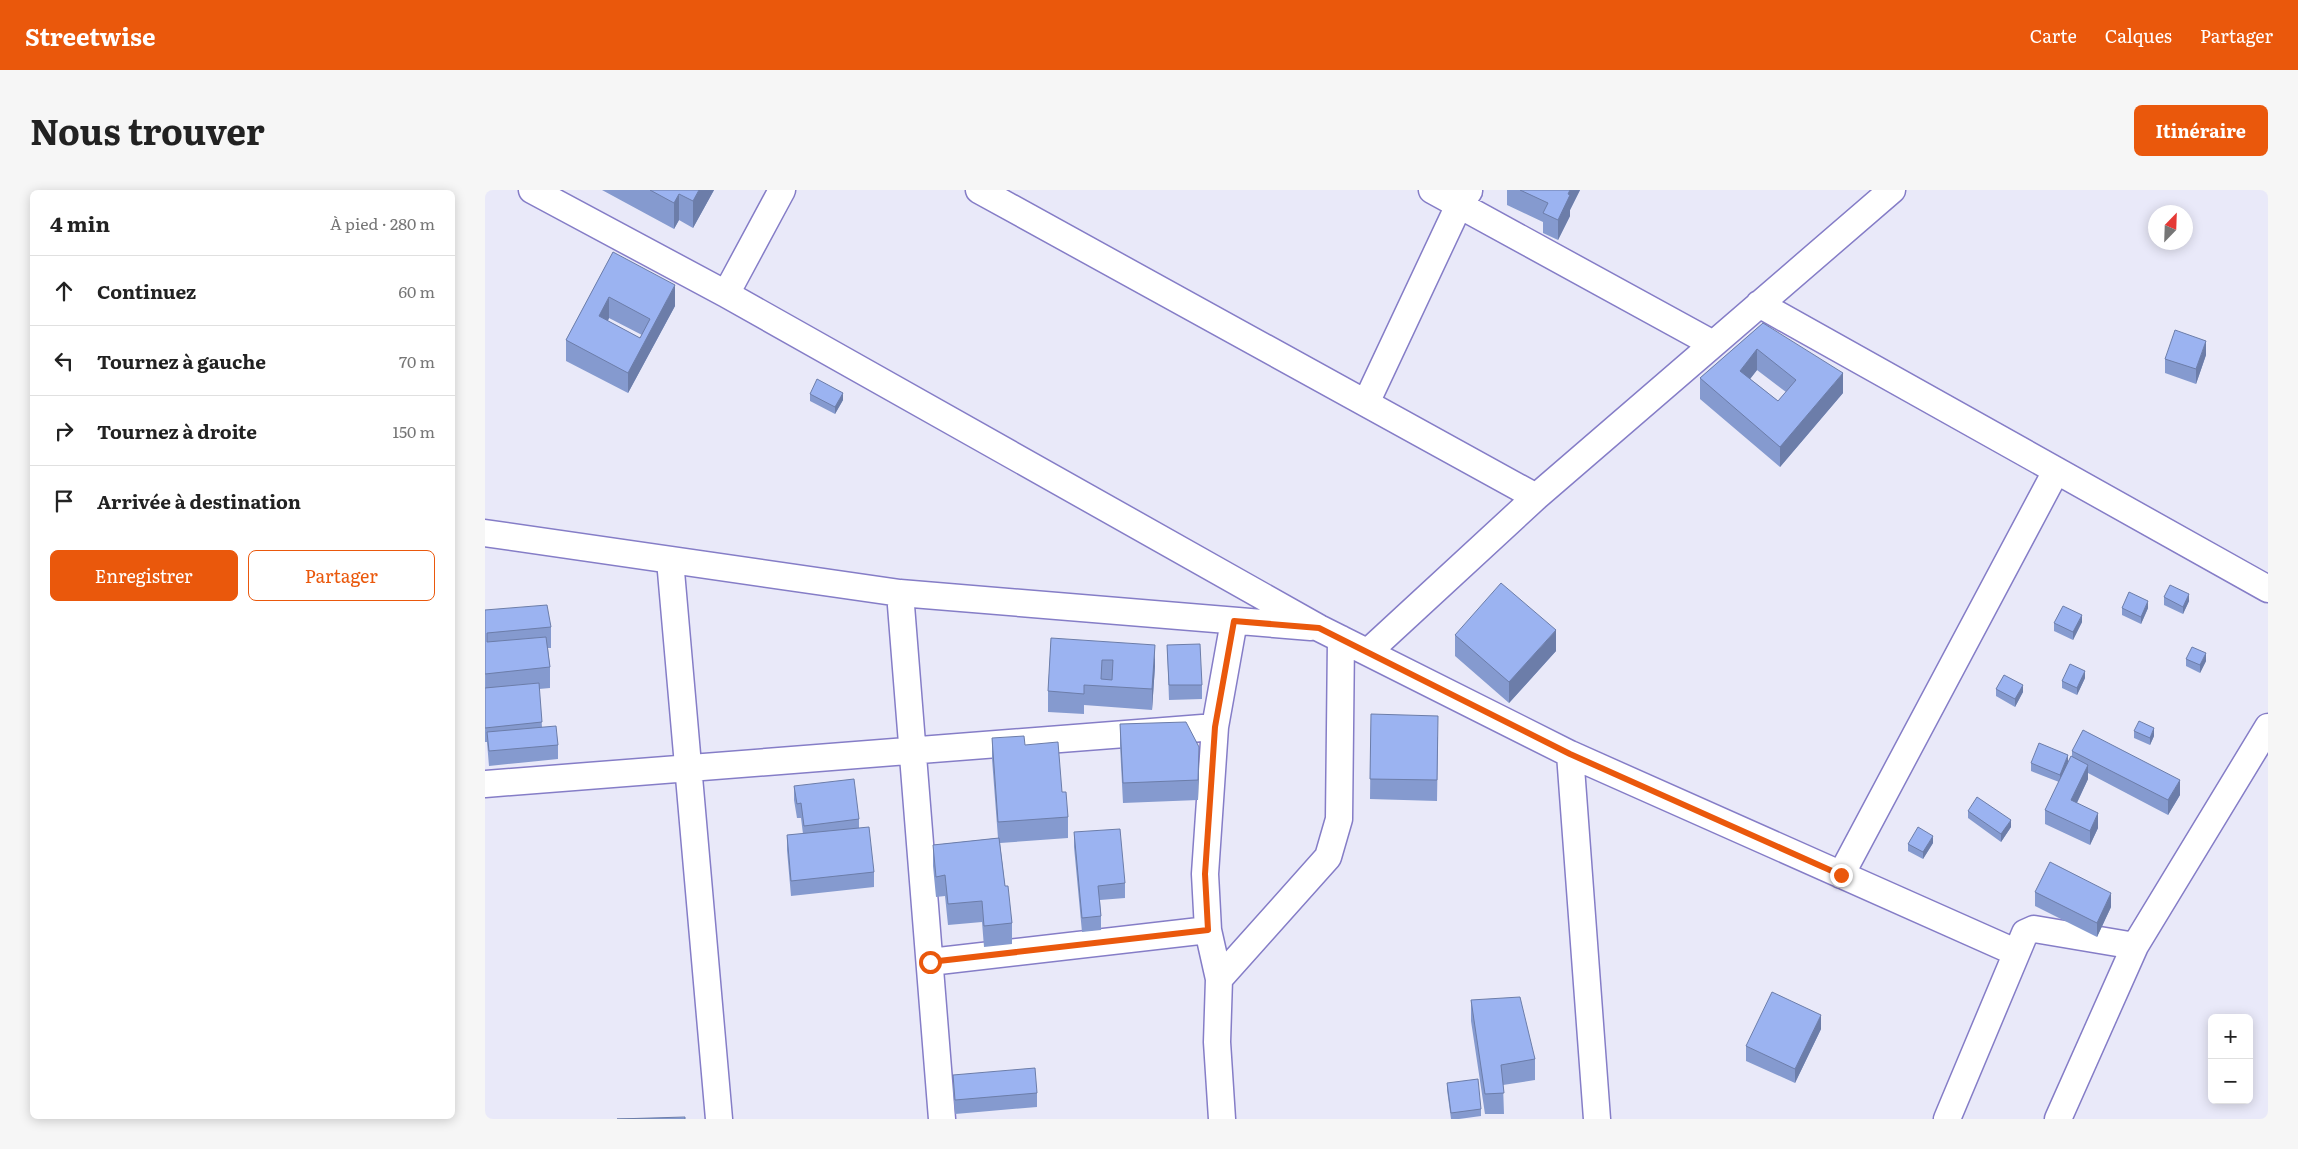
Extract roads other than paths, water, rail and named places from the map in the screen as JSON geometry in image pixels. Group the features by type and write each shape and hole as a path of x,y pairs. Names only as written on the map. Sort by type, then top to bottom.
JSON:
{"street":[{"path":"532,190 726,294 1330,633 1570,754 2015,952"},
{"path":"726,294 782,190"},
{"path":"979,190 1536,497"},
{"path":"1432,190 1464,197 1713,344"},
{"path":"1368,652 1536,497 1892,190"},
{"path":"1367,403 1464,197"},
{"path":"1759,304 2268,589"},
{"path":"1841,875 2056,470"},
{"path":"485,533 900,593 1234,621 1330,633"},
{"path":"670,560 719,1119"},
{"path":"900,593 943,1119"},
{"path":"1222,1119 1217,1042 1219,979 1208,930 1205,874 1215,727 1234,621"},
{"path":"1219,979 1328,857 1339,819 1330,633"},
{"path":"485,784 1215,727"},
{"path":"2058,1119 2135,946 2268,727"},
{"path":"1570,754 1597,1119"},
{"path":"1947,1119 2015,952 2025,933 2034,928 2135,946"},
{"path":"930,962 1208,930"}]}
